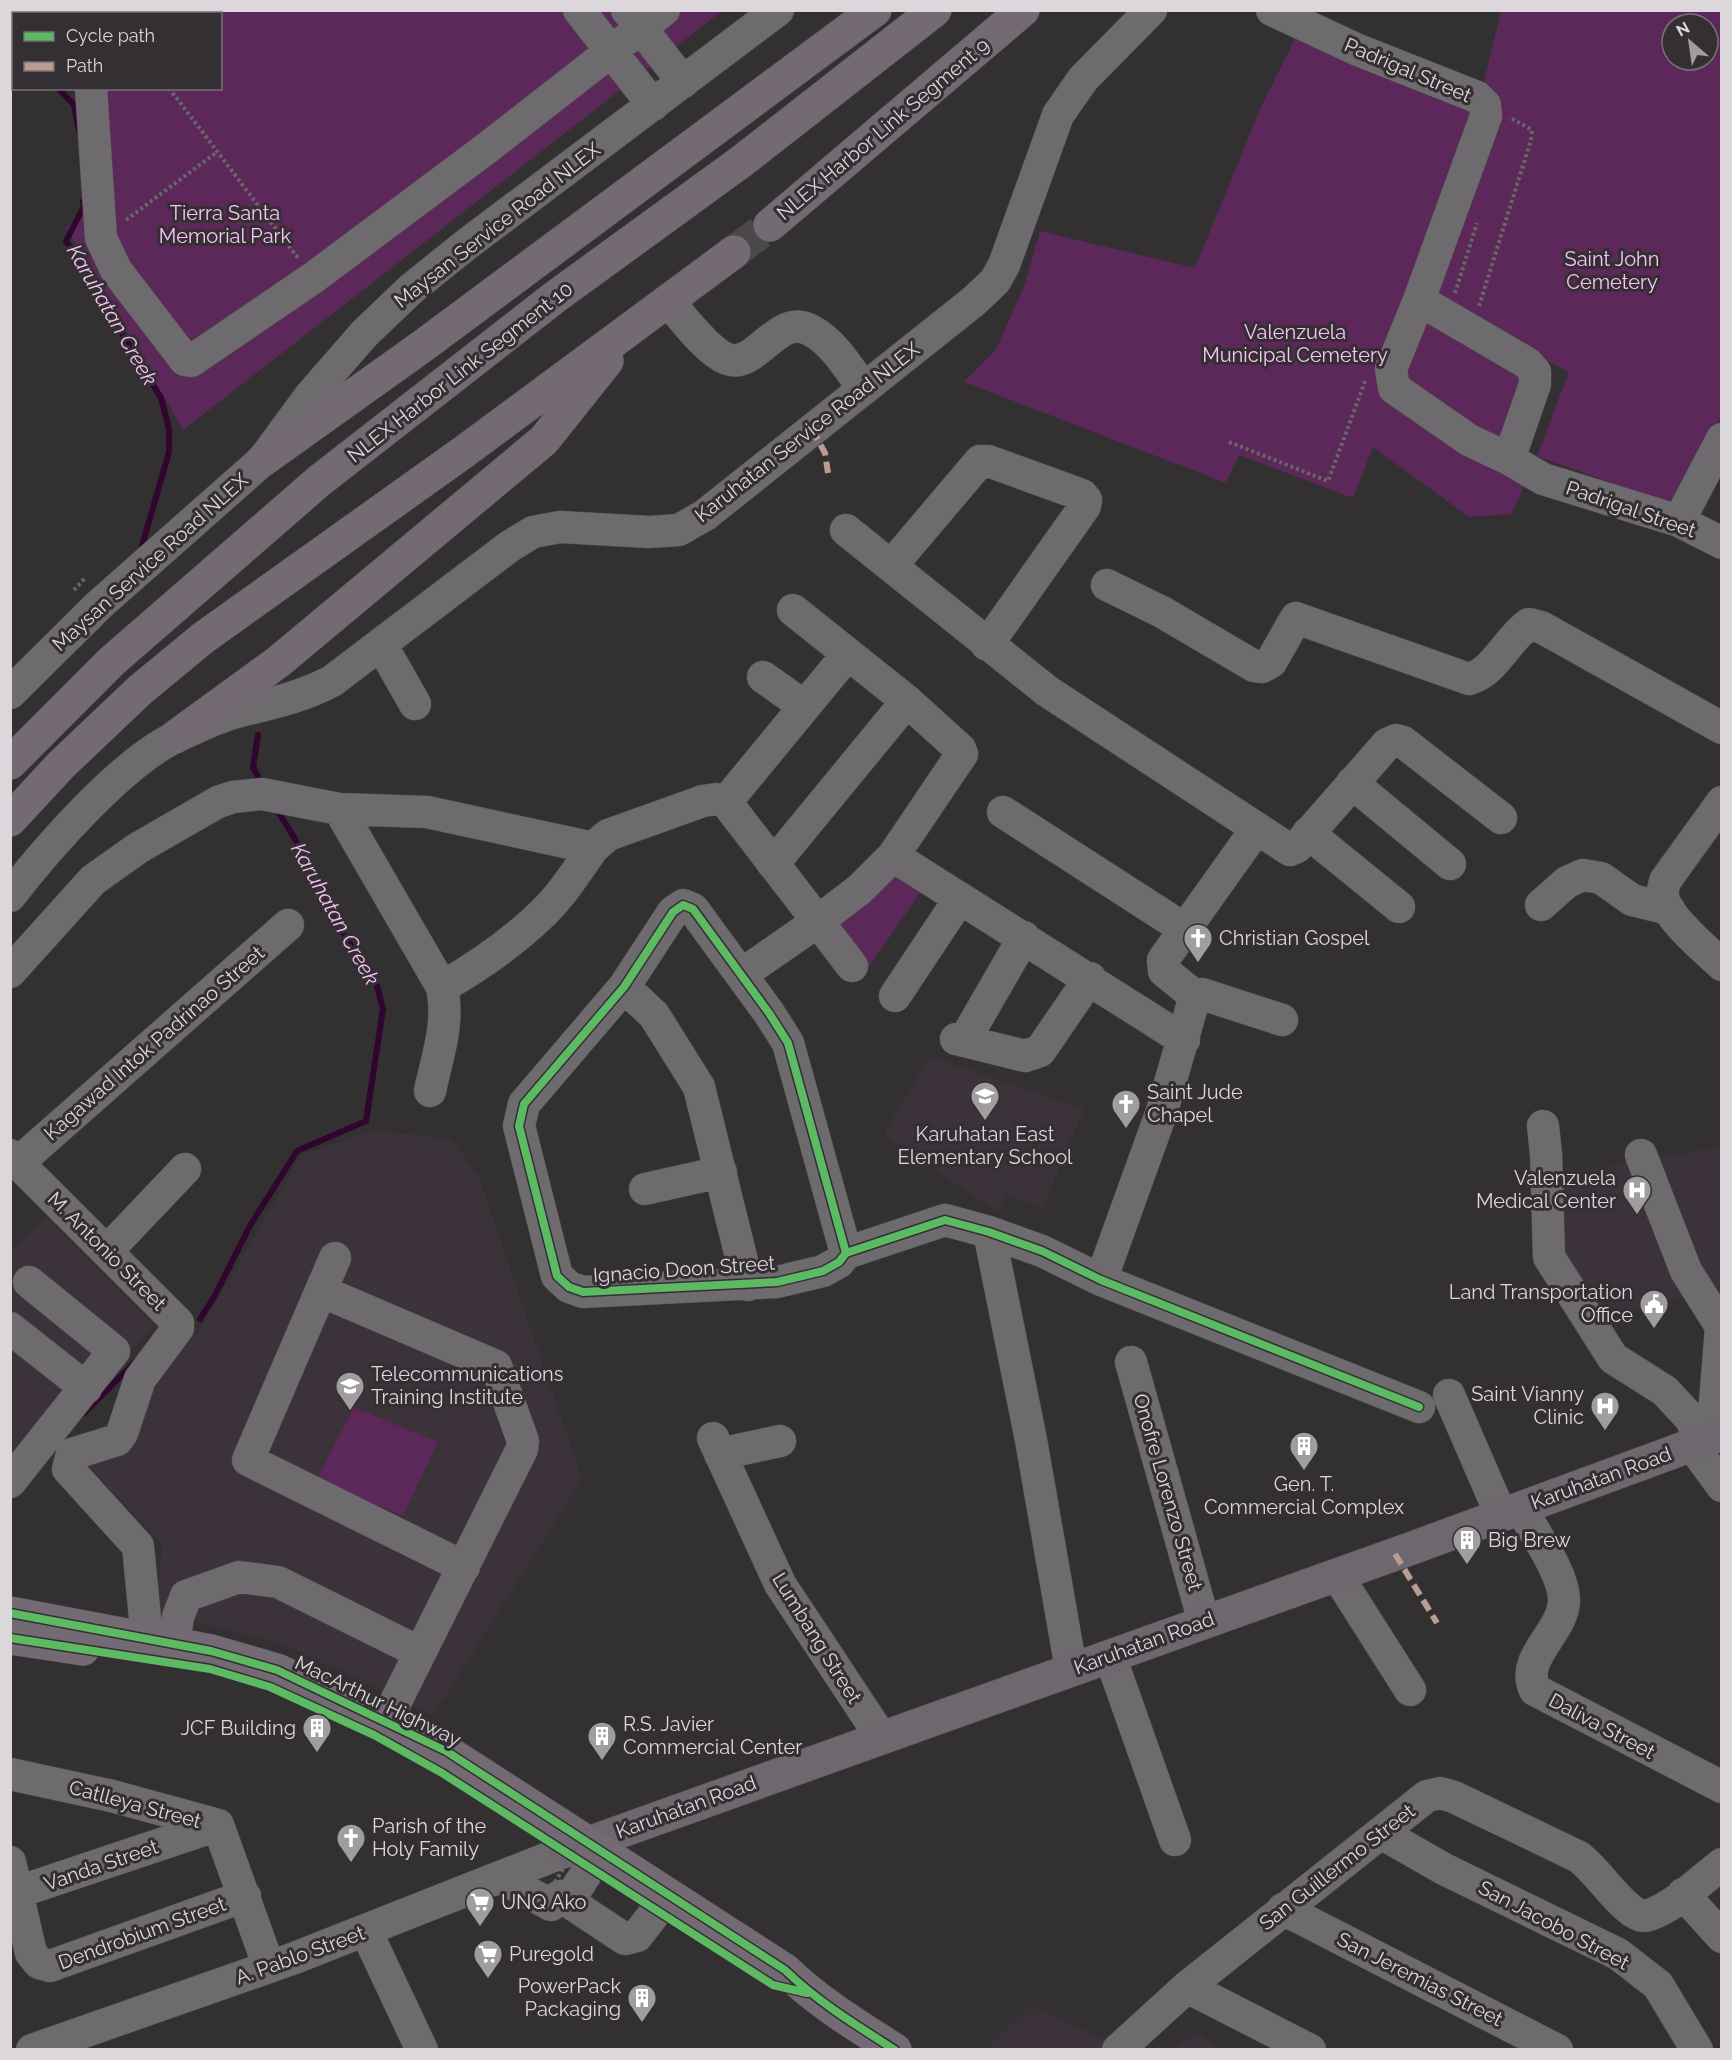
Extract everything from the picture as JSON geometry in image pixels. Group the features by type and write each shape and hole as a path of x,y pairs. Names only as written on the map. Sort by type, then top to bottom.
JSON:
{"highway":[{"path":"263,459 424,345 875,10"},
{"name":"NLEX Harbor Link Segment 10","path":"10,763 112,660 320,481 555,297 742,161 935,10"},
{"name":"NLEX Harbor Link Segment 9","path":"770,225 1023,10"},
{"path":"10,820 61,765 124,705 203,638 669,302 734,252"},
{"path":"175,737 278,663 544,440 634,327"},
{"name":"MacArthur Highway","path":"10,1613 212,1651 277,1670 386,1721 446,1751 584,1847 785,1970 810,1994 895,2049"},
{"name":"MacArthur Highway","path":"10,1638 210,1669 270,1687 384,1740 584,1847 657,1910 773,1985 810,1994"}],"main road":[{"name":"Karuhatan Road","path":"584,1847 881,1737 1337,1575 1707,1440"}],"street":[{"path":"579,10 653,105"},
{"name":"Maysan Service Road NLEX","path":"10,693 99,605 263,459 310,396 364,334 411,289 778,10"},
{"name":"Karuhatan Service Road NLEX","path":"10,896 81,815 121,777 175,737 231,714 305,695 332,681 382,646 510,546 533,532 560,527 649,532 679,530 705,515 974,302 995,281 1004,265 1058,116 1068,97 1151,10"},
{"name":"Padrigal Street","path":"1272,10 1358,50 1477,97 1485,105 1486,116 1419,300 1391,369 1394,388 1469,440 1509,459 1543,479 1680,521 1722,543"},
{"path":"91,90 101,238 116,270 185,360 191,361 313,278 487,148 610,52 644,16 683,82"},
{"path":"1419,300 1527,363 1534,372 1535,384 1509,459"},
{"path":"669,302 717,355 730,360 744,358 786,328 798,325 812,331 832,347 864,389"},
{"path":"1680,521 1722,439"},
{"path":"891,566 980,461 988,461 1082,495 1086,500 1085,506 987,645"},
{"path":"846,530 1047,691 1290,850 1297,847 1387,744 1396,740 1403,742 1501,818"},
{"path":"1107,585 1162,612 1254,666 1262,667 1271,662 1296,618 1469,679 1484,672 1520,630 1529,624 1542,627 1722,728"},
{"path":"742,974 860,889 893,856 962,754 960,749 907,701 793,610"},
{"path":"382,646 415,704"},
{"path":"726,802 847,655"},
{"path":"763,677 804,706"},
{"path":"773,864 907,701"},
{"path":"1352,783 1450,864"},
{"path":"10,972 93,880 138,848 218,802 233,797 271,795 339,809 427,812 593,848"},
{"path":"442,987 466,973 542,915 558,897 593,848 608,835 703,801 716,799 726,802 852,966"},
{"path":"1722,802 1665,881 1662,895 1669,909 1722,965"},
{"path":"339,809 442,987 446,1021 429,1092"},
{"path":"1003,812 1183,928"},
{"path":"1193,997 1161,966 1183,928 1257,828"},
{"path":"1308,833 1399,907"},
{"path":"893,856 1024,936 1184,1040"},
{"path":"1541,904 1567,882 1583,875 1601,878 1632,900 1669,909"},
{"path":"895,996 960,898"},
{"name":"Ignacio Doon Street","path":"846,1253 788,1043 742,974 693,909 683,905 673,912 624,987 524,1104 520,1115 519,1126 556,1276 569,1287 583,1292 777,1282 823,1271 839,1262 846,1253 945,1220 989,1232 1042,1251 1101,1280 1419,1407"},
{"name":"Kagawad Intok Padrinao Street","path":"15,1159 288,925"},
{"path":"1024,936 960,1040 1025,1056 1040,1051 1089,978"},
{"path":"624,987 654,1015 699,1087 748,1285"},
{"path":"1193,997 1202,994 1282,1020"},
{"path":"1101,1280 1184,1040 1193,997"},
{"path":"1543,1126 1549,1257 1613,1358 1665,1391 1707,1440 1722,1486"},
{"path":"1641,1155 1679,1247 1686,1271 1721,1320 1707,1440"},
{"name":"M. Antonio Street","path":"15,1159 178,1323 178,1328 140,1379 122,1433 117,1440 72,1454 68,1461 68,1469 138,1546 160,1642"},
{"path":"107,1251 185,1169"},
{"path":"645,1189 721,1172"},
{"path":"989,1232 1030,1440 1071,1669"},
{"path":"335,1258 248,1460 464,1567"},
{"path":"10,1482 114,1351 29,1282"},
{"path":"321,1292 496,1366 523,1441 522,1449 386,1721"},
{"path":"10,1328 86,1388"},
{"name":"Onofre Lorenzo Street","path":"1131,1362 1204,1622"},
{"path":"1449,1395 1511,1512"},
{"name":"Lumbang Street","path":"780,1441 716,1446 780,1584 881,1737"},
{"name":"Daliva Street","path":"1511,1512 1563,1588 1564,1603 1561,1614 1533,1663 1530,1675 1535,1690 1722,1787"},
{"path":"1337,1575 1410,1690"},
{"path":"160,1642 178,1617 186,1596 239,1577 278,1582 419,1652"},
{"path":"1110,1656 1175,1840"},
{"name":"Catlleya Street","path":"10,1774 112,1796 218,1825 269,1967"},
{"name":"San Guillermo Street","path":"1118,2049 1187,1987 1416,1803 1440,1793 1454,1797 1579,1857 1596,1870 1639,1916 1648,1916 1683,1894 1722,1864"},
{"name":"Vanda Street","path":"18,1892 218,1825"},
{"name":"San Jacobo Street","path":"1381,1833 1444,1869 1618,1954 1658,1985 1697,2049"},
{"path":"502,1878 551,1905 560,1896 584,1847"},
{"name":"A. Pablo Street","path":"32,2049 269,1967 584,1847"},
{"path":"10,1862 18,1892"},
{"path":"564,1888 572,1904 625,1939 637,1936 657,1910"},
{"name":"Dendrobium Street","path":"18,1892 31,1953 39,1963 50,1966 245,1896"},
{"path":"1683,1894 1722,1937"},
{"name":"San Jeremias Street","path":"1283,1909 1557,2049"},
{"path":"366,1931 422,2049"},
{"path":"1187,1987 1310,2049"}],"path":[{"path":"170,90 313,278"},
{"path":"1472,330 1532,130 1529,126 1485,105"},
{"path":"101,238 217,152"},
{"path":"1229,442 1328,482 1370,370"},
{"path":"564,1888 584,1847"}],"shaded area":[{"name":"Karuhatan East Elementary School","path":"930,1056 1084,1109 1043,1208 1007,1195 998,1213 884,1134"},
{"name":"Telecommunications Training Institute","path":"375,1130 453,1140 480,1180 582,1479 433,1716 288,1646 156,1611 162,1543 88,1467 91,1453 149,1383 200,1330 301,1155"},
{"name":"Valenzuela Medical Center","path":"1721,1147 1721,1312 1687,1296 1592,1318 1552,1255 1553,1175"},
{"path":"46,1217 154,1325 70,1417 11,1489 11,1249"},
{"path":"1030,2006 1109,2042 1101,2049 986,2050"},
{"path":"1198,2033 1219,2049 1172,2049"}],"green space":[{"name":"Tierra Santa Memorial Park","path":"722,11 183,430 66,228 88,208 84,101 72,90 222,90 222,12 70,12"},
{"name":"Saint John Cemetery","path":"1501,11 1721,11 1721,415 1682,508 1537,456 1569,372 1431,301"},
{"name":"Valenzuela Municipal Cemetery","path":"1298,33 1478,110 1414,305 1514,360 1524,380 1524,485 1512,514 1469,517 1373,447 1353,498 1239,455 1226,483 964,382 996,349 1025,284 1040,231 1195,268 1260,109"},
{"path":"900,868 924,887 864,974 831,927"},
{"path":"354,1407 438,1442 403,1516 317,1479"}],"waterway":[{"name":"Karuhatan Creek","path":"60,90 74,105 79,131"},
{"name":"Karuhatan Creek","path":"83,201 84,206 66,241 161,398 169,429 169,452 142,546"},
{"name":"Karuhatan Creek","path":"258,735 253,767 262,784"},
{"name":"Karuhatan Creek","path":"200,1319 214,1297 251,1224 297,1151 366,1121 383,1009 377,986 344,934 317,875 276,808"},
{"name":"Karuhatan Creek","path":"84,1413 136,1361"}],"tunnel":[{"path":"734,252 770,225"}],"marked path":[{"path":"812,429 825,453 828,473"},
{"path":"1395,1554 1437,1623"}],"cycle path":[{"path":"846,1253 788,1043 769,1013 693,909 683,905 673,912 624,987 524,1104 519,1126 557,1276 569,1287 583,1292 777,1282 823,1271 839,1262 846,1253 945,1220 989,1232 1042,1251 1101,1280 1419,1407"},
{"path":"10,1613 211,1651 277,1670 446,1751 785,1970 824,2003 895,2050"},
{"path":"10,1638 210,1669 270,1687 374,1735 442,1773 773,1985 807,1993"}],"place":[{"name":"Christian Gospel","path":"1198,964"},
{"name":"Karuhatan East Elementary School","path":"985,1122"},
{"name":"Saint Jude Chapel","path":"1126,1130"},
{"name":"Valenzuela Medical Center","path":"1637,1216"},
{"name":"Land Transportation Office","path":"1654,1330"},
{"name":"Telecommunications Training Institute","path":"350,1412"},
{"name":"Saint Vianny Clinic","path":"1605,1432"},
{"name":"Gen. T. Commercial Complex","path":"1304,1472"},
{"name":"Big Brew","path":"1467,1566"},
{"name":"JCF Building","path":"317,1754"},
{"name":"R.S. Javier Commercial Center","path":"602,1762"},
{"name":"Parish of the Holy Family","path":"351,1864"},
{"name":"UNQ Ako","path":"480,1928"},
{"name":"Puregold","path":"488,1980"},
{"name":"PowerPack Packaging","path":"642,2024"}]}
